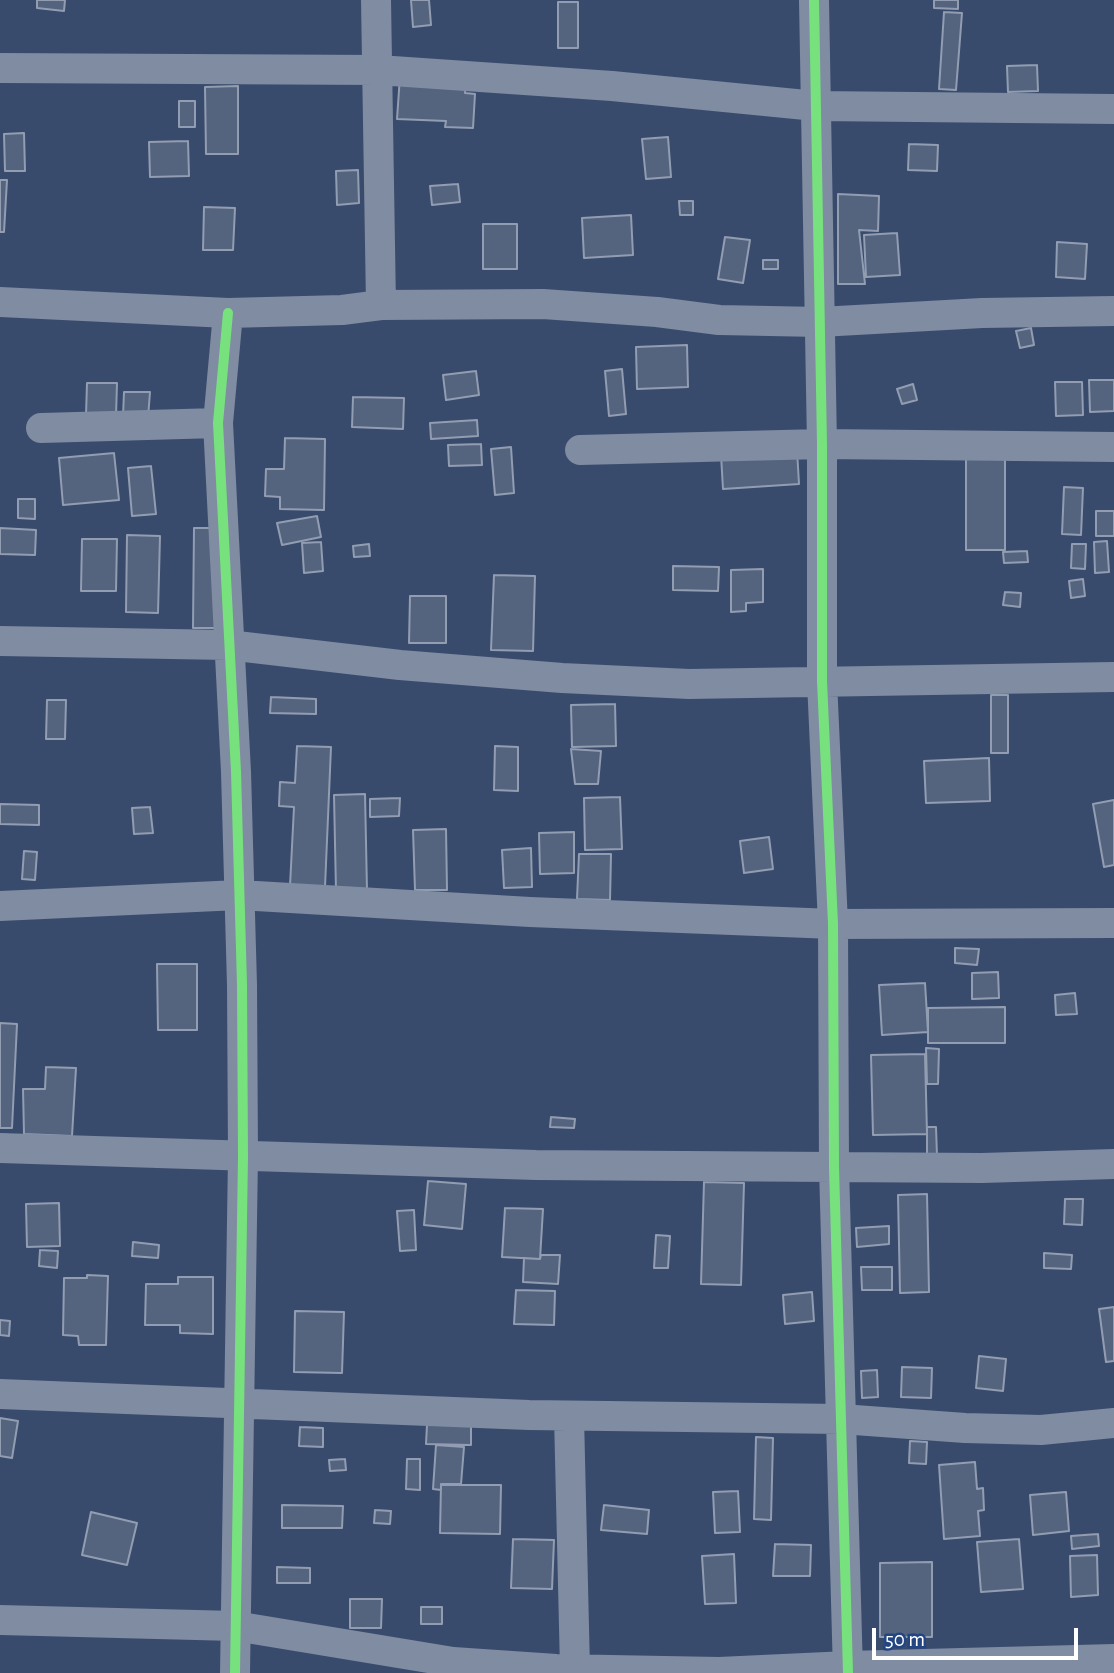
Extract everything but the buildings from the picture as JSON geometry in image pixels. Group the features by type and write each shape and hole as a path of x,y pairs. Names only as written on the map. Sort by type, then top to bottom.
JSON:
{"street":[{"path":"376,0 381,304"},
{"path":"814,0 822,444 822,681 833,924 835,1167 848,1669"},
{"path":"0,68 378,70 612,86 816,106 1114,109"},
{"path":"0,302 228,313 341,310 381,304 543,304 657,312 719,320 820,321 982,313 1114,311"},
{"path":"228,313 218,423 236,772 242,985 243,1156 234,1673"},
{"path":"41,428 218,423"},
{"path":"580,450 822,444 1114,447"},
{"path":"0,641 228,645 562,678 689,684 1114,677"},
{"path":"0,906 239,895 530,912 833,924 1114,923"},
{"path":"0,1148 536,1165 982,1168 1114,1164"},
{"path":"0,1394 569,1416 841,1419 1028,1430 1114,1423"},
{"path":"569,1416 575,1669"},
{"path":"0,1620 235,1626 453,1662 575,1669 719,1672 1114,1659"}],"cycle path":[{"path":"814,0 822,444 822,681 833,924 834,1167 848,1673"},
{"path":"228,313 218,423 236,772 242,985 243,1156 235,1673"}]}
